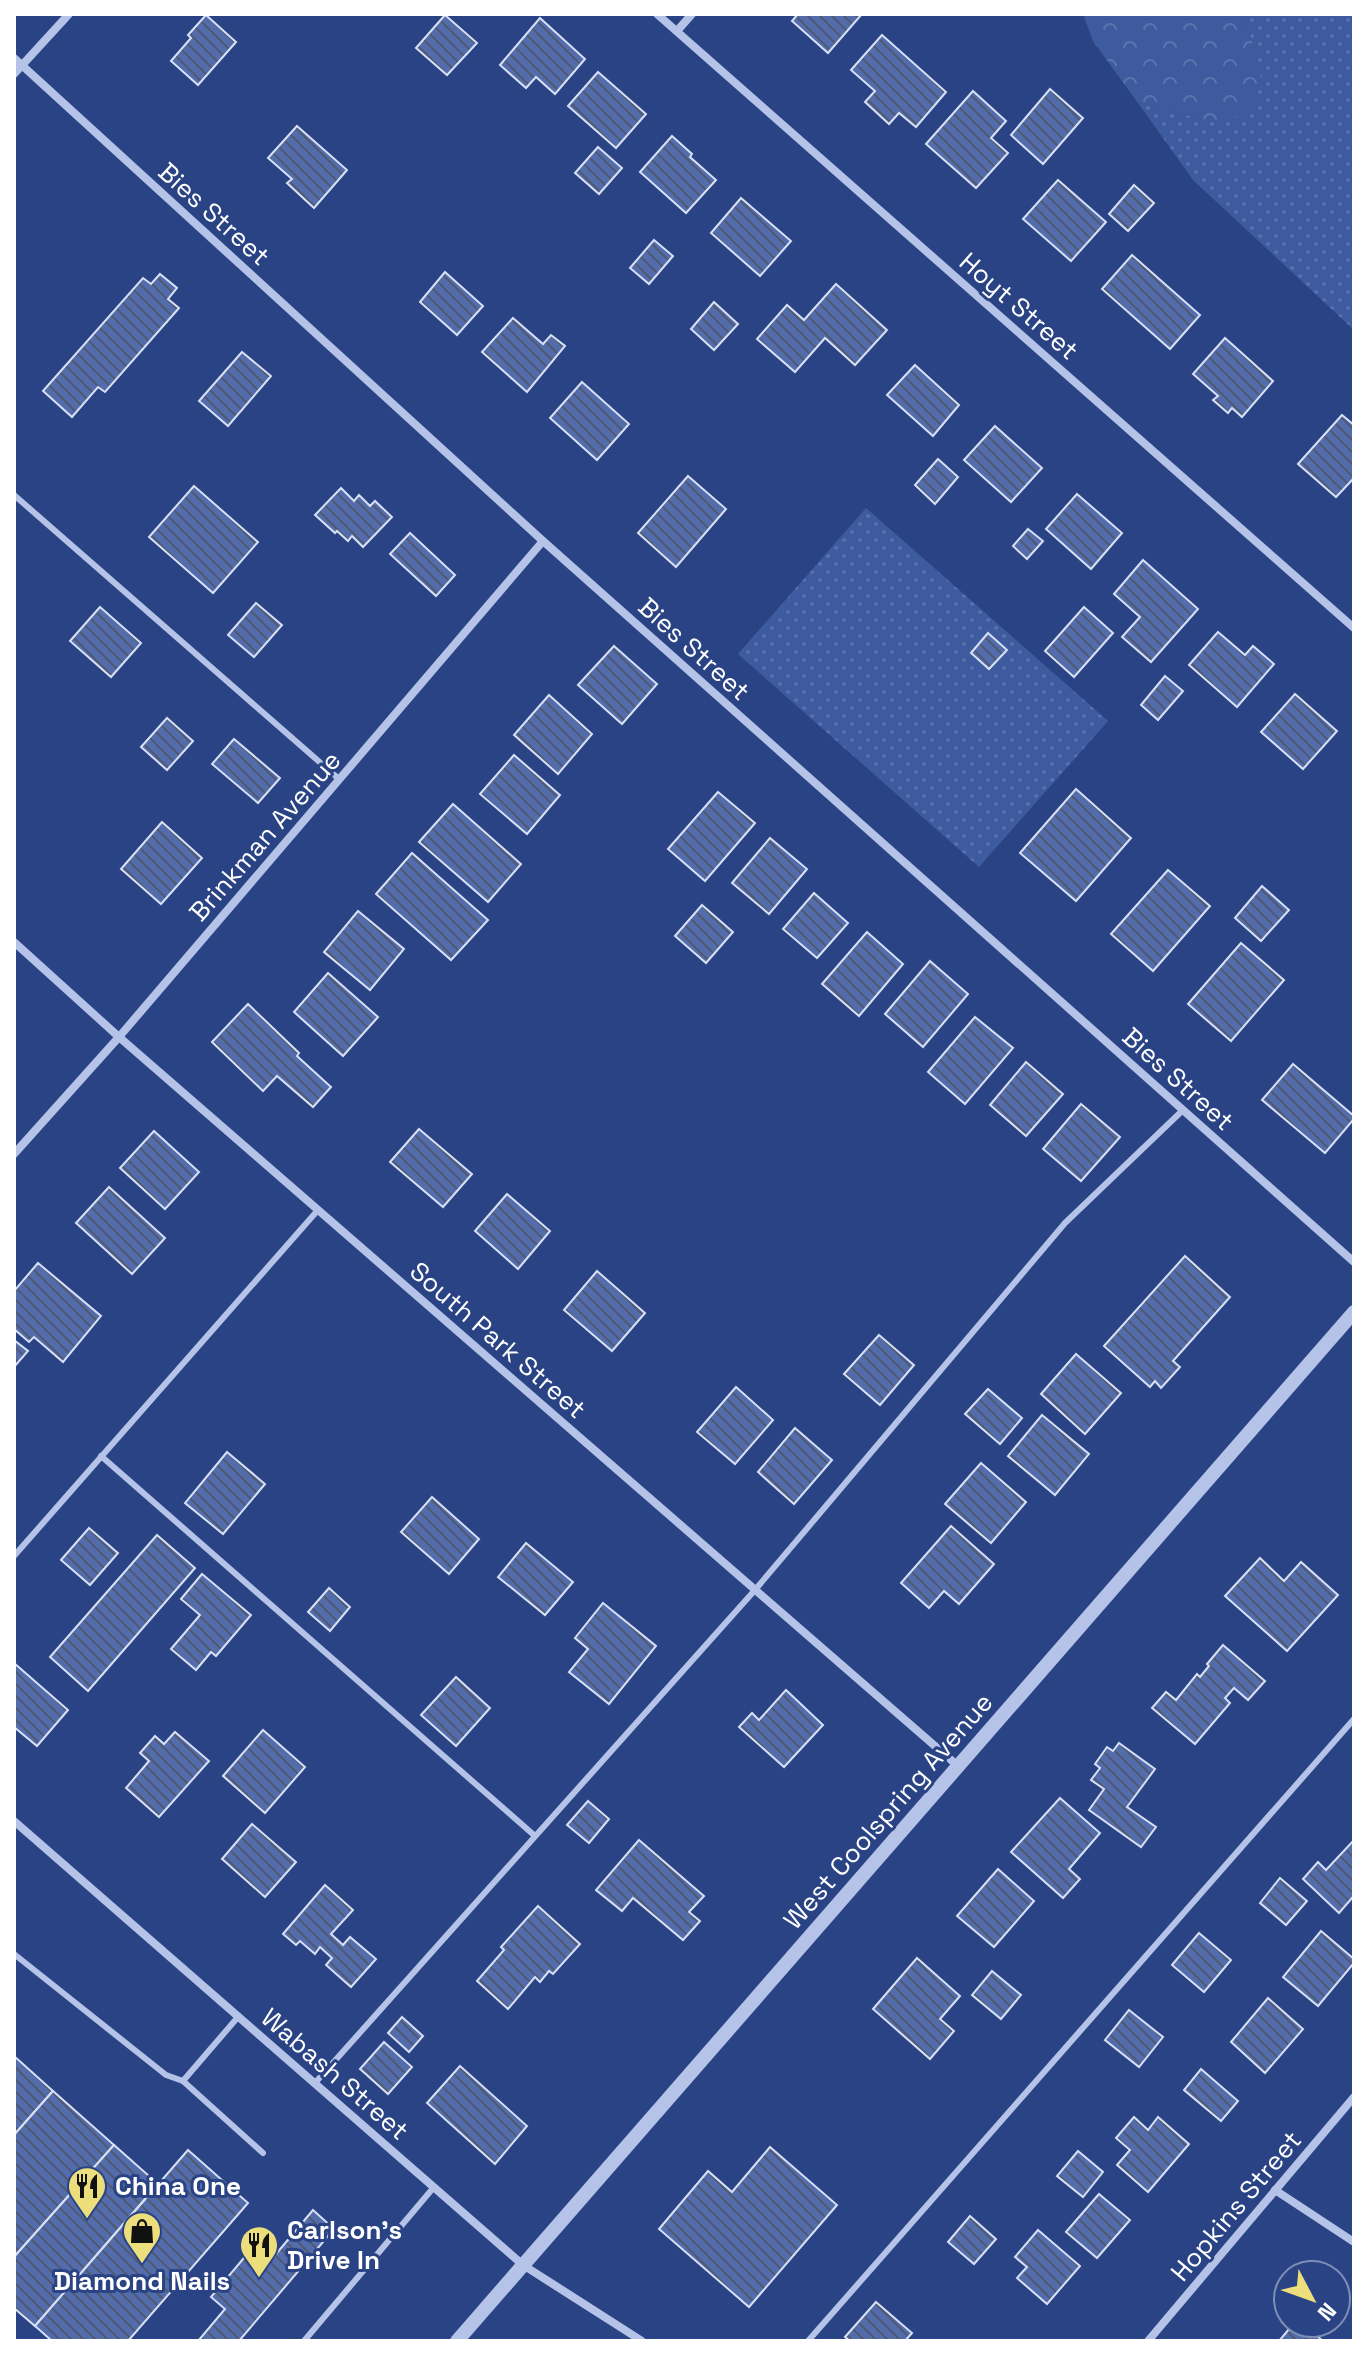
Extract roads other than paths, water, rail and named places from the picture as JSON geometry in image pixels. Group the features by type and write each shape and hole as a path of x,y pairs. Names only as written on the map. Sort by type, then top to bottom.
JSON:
{"street":[{"path":"14,74 69,14"},
{"name":"Hoyt Street","path":"657,14 1354,628"},
{"path":"677,31 692,14"},
{"name":"Bies Street","path":"14,58 543,541 1354,1262"},
{"name":"Brinkman Avenue","path":"14,1154 119,1037 543,541"},
{"name":"South Park Street","path":"14,942 119,1037 958,1766"},
{"name":"West Coolspring Avenue","path":"457,2341 1354,1312"},
{"name":"Wabash Street","path":"14,1821 523,2265 642,2341"},
{"name":"Hopkins Street","path":"1148,2341 1354,2097"},
{"path":"1275,2190 1354,2242"}],"lane":[{"path":"14,495 339,779"},
{"path":"315,2083 755,1590 1065,1223 1183,1110"},
{"path":"14,1556 318,1210"},
{"path":"101,1456 535,1836"},
{"path":"808,2341 1354,1719"},
{"path":"14,1954 166,2075 183,2081 263,2153"},
{"path":"183,2081 238,2017"},
{"path":"304,2341 434,2187"}],"place":[{"name":"China One","path":"87,2220"},
{"name":"Diamond Nails","path":"142,2265"},
{"name":"Carlson's Drive In","path":"259,2279"}]}
